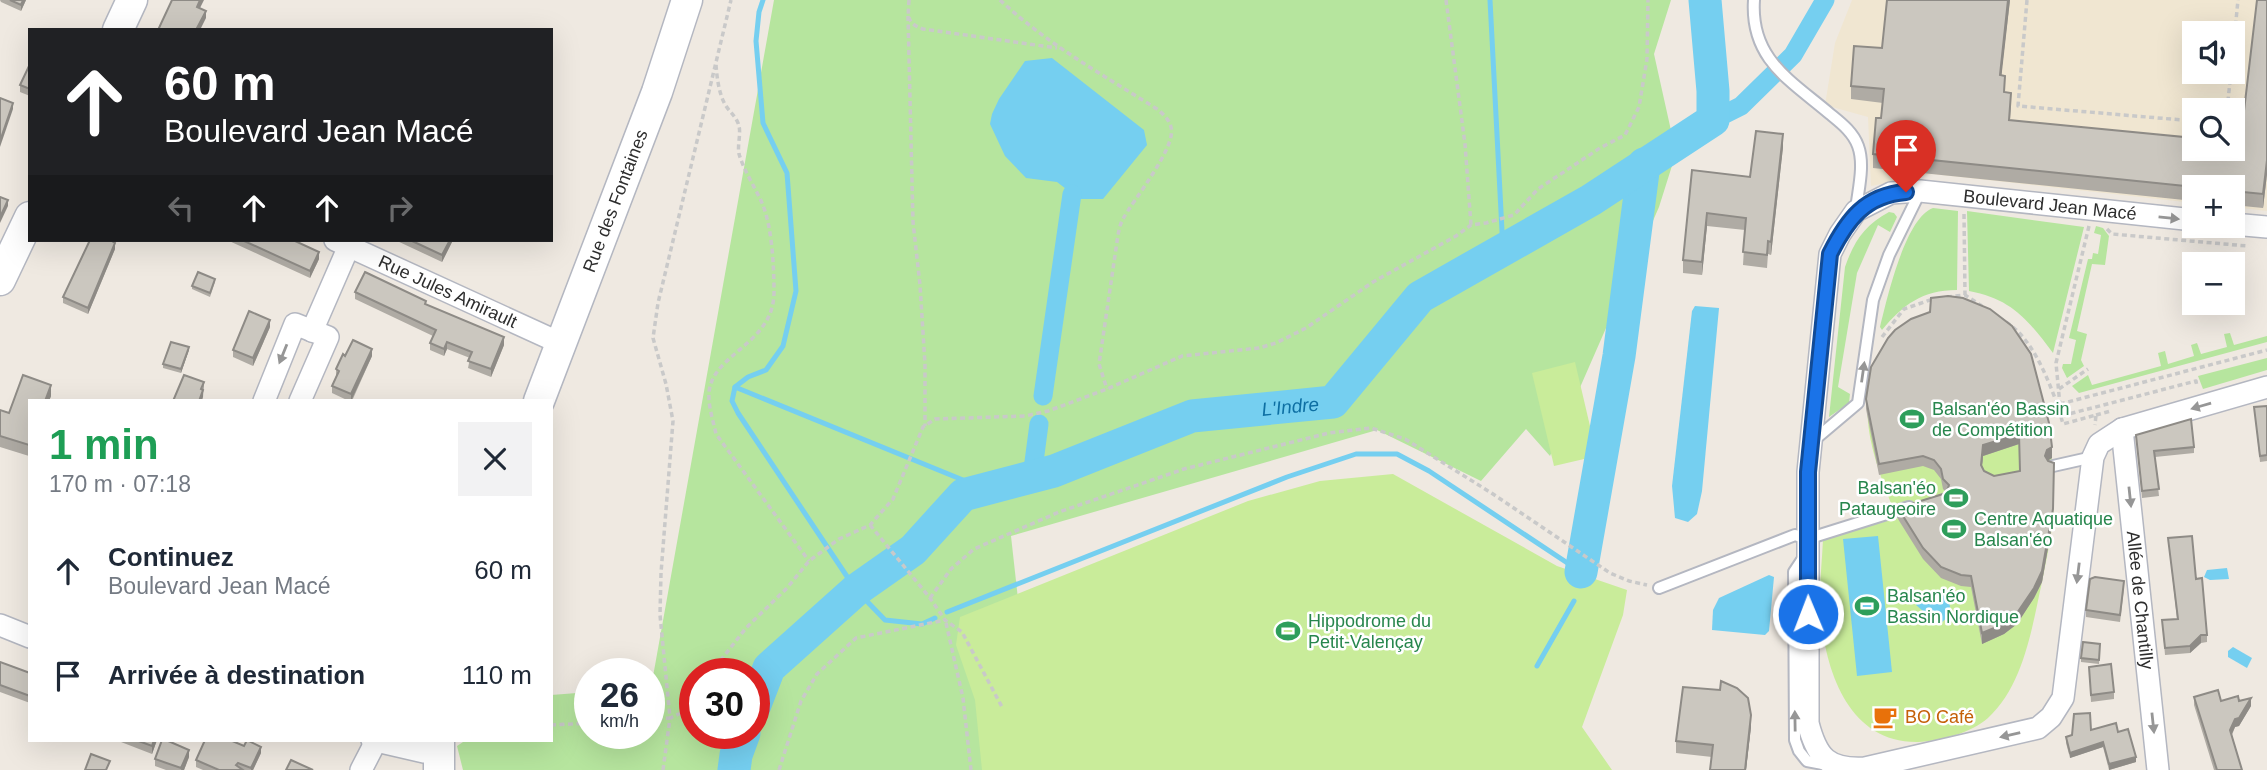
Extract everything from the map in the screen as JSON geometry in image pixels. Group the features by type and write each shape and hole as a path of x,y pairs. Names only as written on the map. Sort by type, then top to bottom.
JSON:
{"street":[{"path":"119,28 132,0"},
{"name":"Rue des Fontaines","path":"539,399 657,92 687,0"},
{"name":"Boulevard Jean Macé","path":"2093,457 2063,698 2051,717 2038,728 1886,764 1849,769 1831,765 1813,743 1808,723 1808,472 1830,254 1840,234 1856,211 1891,193 1920,191 2085,218 2182,220"},
{"path":"0,280 28,221"},
{"path":"2245,225 2267,227"},
{"path":"312,331 342,243"},
{"name":"Rue Jules Amirault","path":"342,243 560,343"},
{"path":"265,399 295,324 328,337 301,399"},
{"path":"2093,457 2099,444 2122,419 2267,387"},
{"name":"Allée de Chantilly","path":"2122,419 2158,770"},
{"path":"0,625 28,636"},
{"path":"361,770 374,742"},
{"path":"379,742 424,752 439,751"}],"lane":[{"path":"1754,0 1753,15 1767,58 1847,128 1857,143 1861,157 1856,211"},
{"path":"1811,443 1858,403 1873,300 1889,255 1920,191"},
{"path":"2053,466 2093,457"},
{"path":"1659,588 1795,535 1807,547 1915,505"}],"path":[{"path":"663,770 670,718 660,615 661,573 673,421 653,338 658,303 731,0"},
{"path":"723,658 746,628 787,588 809,561 839,539 870,525 893,499 925,426 924,338 913,222 909,0"},
{"path":"1000,0 1028,26 1058,48 1157,109 1167,118 1171,127 1164,153 1123,219 1118,235 1099,364 1107,389"},
{"path":"1446,0 1465,144 1471,225"},
{"path":"925,426 935,419 1025,416 1048,411 1182,356 1259,348 1276,343 1306,328 1373,282 1471,225 1514,215 1538,190 1600,148 1625,135 1639,107 1647,59 1647,0"},
{"path":"2027,0 2018,106 2182,120"},
{"path":"2236,21 2238,0"},
{"path":"908,16 914,25 934,32 1058,48"},
{"path":"715,59 717,82 726,106 740,126 740,157 768,219 775,295 769,318 755,339 726,363 714,377 709,390 710,410 716,434 809,561"},
{"path":"1964,215 1965,295"},
{"path":"2061,416 2056,363 2085,218 2102,225 2112,234 2251,246"},
{"path":"1882,337 1904,309 1939,297 1965,295 1987,309"},
{"path":"1998,317 2020,331 2050,384 2063,424 2094,416 2122,419"},
{"path":"2060,404 2267,350"},
{"path":"2059,389 2088,369"},
{"path":"2061,416 2196,381 2198,388 2185,391"},
{"path":"930,598 951,569 974,549 1059,512 1184,469 1329,433 1371,428 1405,439 1596,564 1629,581 1659,588"},
{"path":"870,525 930,598 945,621 963,698 971,770"},
{"path":"779,770 801,701 817,674 856,638 945,621 962,632 1002,707"},
{"path":"665,718 679,714"},
{"path":"553,726 574,724"}],"shaded area":[{"path":"1852,0 2267,0 2267,211 2245,208 2245,175 2182,175 2182,202 1932,174 1871,186 1868,117 1825,105 1835,43"}],"green space":[{"path":"774,0 1671,0 1654,54 1676,153 1659,207 1550,456 1526,429 1481,481 1377,430 1011,536 1037,770 463,770 457,746 463,742 553,742 553,695 574,693 574,749 665,749 665,658 656,658"},
{"path":"1933,208 1958,211 1957,290 1923,296 1906,306 1882,330 1880,327 1887,298 1906,243 1923,215"},
{"path":"1967,211 2084,227 2053,353 2027,321 2008,305 1969,291"},
{"path":"1889,212 1897,217 1890,232 1878,225 1857,273 1838,387 1850,394 1849,403 1829,417 1845,267 1861,235 1873,222"},
{"path":"2096,226 2103,228 2109,236 2105,265 2092,264 2077,331 2087,334 2081,360 2084,366 2067,378 2062,368 2063,364 2071,364 2076,340 2069,338 2088,259 2092,259 2093,253 2098,254 2101,235 2094,233"},
{"path":"2230,333 2234,345 2267,336 2267,342 2079,393 2072,386 2088,375 2092,385 2161,366 2158,353 2165,351 2168,364 2194,356 2191,345 2197,343 2201,354 2227,347 2224,334"},
{"path":"2267,358 2267,370 2203,389 2198,376"},
{"path":"1575,362 1597,456 1554,466 1532,373"},
{"name":"Centre Aquatique Balsan'éo","path":"1871,378 2049,434 2054,487 2052,527 2025,654 2010,689 1988,718 1964,732 1936,740 1918,742 1895,739 1875,731 1859,719 1837,683 1824,641 1820,599 1823,539 1897,518 1878,467 1869,432 1867,414"},
{"name":"Hippodrome du Petit-Valençay","path":"1393,474 1557,566 1627,590 1623,615 1582,727 1612,770 982,770 975,700 956,645 960,617 1248,501 1320,481"}],"water":[{"path":"1052,58 1144,130 1147,145 1103,199 1079,199 1057,182 1026,178 1005,156 990,124 999,99 1025,61"},
{"path":"1695,306 1719,308 1702,491 1697,514 1688,522 1675,518 1672,486 1692,311"},
{"name":"Balsan'éo Bassin Nordique","path":"1878,536 1892,672 1857,676 1843,539"},
{"path":"2227,568 2229,579 2210,580 2204,577 2207,570"},
{"path":"1769,575 1774,577 1769,631 1765,635 1712,630 1713,610 1719,598"},
{"path":"1935,590 1945,596 1950,605 1949,614 1941,623 1916,605 1925,593"},
{"path":"2233,647 2252,658 2247,668 2228,657 2228,651"}],"building":[{"path":"10,0 23,0 21,5"},
{"path":"172,0 200,0 197,7 206,11 197,28 159,28"},
{"path":"1887,0 2008,0 2000,75 2005,76 2004,92 2011,93 2009,120 2182,137 2182,161 2245,161 2245,102 2257,0 2267,0 2267,160 2263,194 2245,192 2245,175 2182,175 2182,186 1873,154 1876,118 1881,118 1884,89 1851,86 1854,46 1882,48"},
{"path":"28,68 28,88 20,85"},
{"path":"0,98 13,103 0,141"},
{"path":"1756,131 1783,134 1771,242 1768,241 1767,255 1743,252 1746,218 1707,213 1702,262 1683,260 1692,170 1750,177"},
{"path":"0,197 8,200 0,217"},
{"path":"89,242 115,243 88,308 63,297"},
{"path":"246,242 297,242 319,252 310,271"},
{"path":"414,242 449,242 442,255"},
{"path":"198,272 215,279 210,293 192,286"},
{"path":"365,272 426,301 425,304 504,337 491,369 468,361 472,352 447,342 444,349 430,343 436,330 355,292"},
{"path":"1931,298 1963,298 1990,309 2012,326 2031,354 2049,423 2052,447 2047,450 2045,456 2048,461 2054,463 2053,509 2042,571 2017,613 2004,624 1982,633 1971,576 1941,567 1923,548 1898,508 1943,494 1949,485 1934,460 1923,456 1879,464 1866,399 1871,367 1888,338 1911,319 1930,312","holes":["2019,434 2020,471 1994,476 1984,471 1981,465 1983,445"]},
{"path":"249,311 270,320 253,358 233,350"},
{"path":"353,340 372,349 351,394 332,386 339,371 336,369"},
{"path":"171,342 189,347 181,369 163,364"},
{"path":"23,375 51,385 46,399 28,399 28,445 0,436 0,410 9,413"},
{"path":"184,375 204,382 200,399 174,399"},
{"path":"2267,406 2267,455 2260,456 2254,407"},
{"path":"2191,419 2194,447 2154,451 2159,489 2142,491 2136,435"},
{"path":"2192,536 2196,579 2202,578 2207,635 2201,635 2190,646 2165,648 2162,620 2178,619 2168,538"},
{"path":"2095,577 2124,581 2120,615 2086,610 2090,579"},
{"path":"2083,642 2100,644 2099,660 2081,658"},
{"path":"0,662 28,672 28,695 0,685"},
{"path":"2111,664 2114,692 2091,695 2089,667"},
{"path":"1721,681 1737,688 1748,698 1751,715 1745,770 1710,770 1713,745 1676,741 1683,687 1720,690"},
{"path":"2218,690 2221,701 2238,696 2239,701 2251,698 2230,730 2242,770 2217,770 2194,697"},
{"path":"2090,713 2091,730 2116,723 2118,732 2128,729 2136,757 2109,764 2103,742 2070,753 2066,737 2072,735 2074,714"},
{"path":"161,742 171,742 189,750 181,768 155,759"},
{"path":"204,742 235,742 244,746 246,742 251,742 261,747 251,768 238,763 236,765 243,770 219,770 196,760"},
{"path":"91,754 110,761 106,770 85,770"},
{"path":"291,760 313,770 286,770"}],"waterway":[{"path":"763,0 756,41 763,123 787,173 796,291 783,346 766,370 748,377 735,387 732,401 856,590 885,620 922,624 935,618"},
{"path":"1490,0 1503,250"},
{"name":"L'Indre","path":"770,667 856,590 913,550 963,495 1054,471 1192,416 1333,402 1420,297 1591,200 1713,120 1705,0"},
{"path":"1713,120 1741,106 1793,55 1825,0"},
{"path":"1581,572 1619,356 1644,164"},
{"path":"1043,396 1072,194"},
{"path":"735,387 985,489"},
{"path":"1032,477 1039,424"},
{"path":"947,612 1287,477 1356,454 1397,454 1429,471 1581,572"},
{"path":"1537,666 1574,601"},
{"name":"L'Indre","path":"734,770 738,749"}],"place":[{"name":"Balsan'éo Bassin de Compétition","path":"1912,419"},
{"name":"Balsan'éo Pataugeoire","path":"1956,498"},
{"name":"Centre Aquatique Balsan'éo","path":"1954,529"},
{"name":"Balsan'éo Bassin Nordique","path":"1867,606"},
{"name":"Hippodrome du Petit-Valençay","path":"1288,631"},
{"name":"BO Café","path":"1885,717"}],"route":[{"path":"1808,614 1808,472 1830,254 1856,211 1891,193 1906,192"}]}
